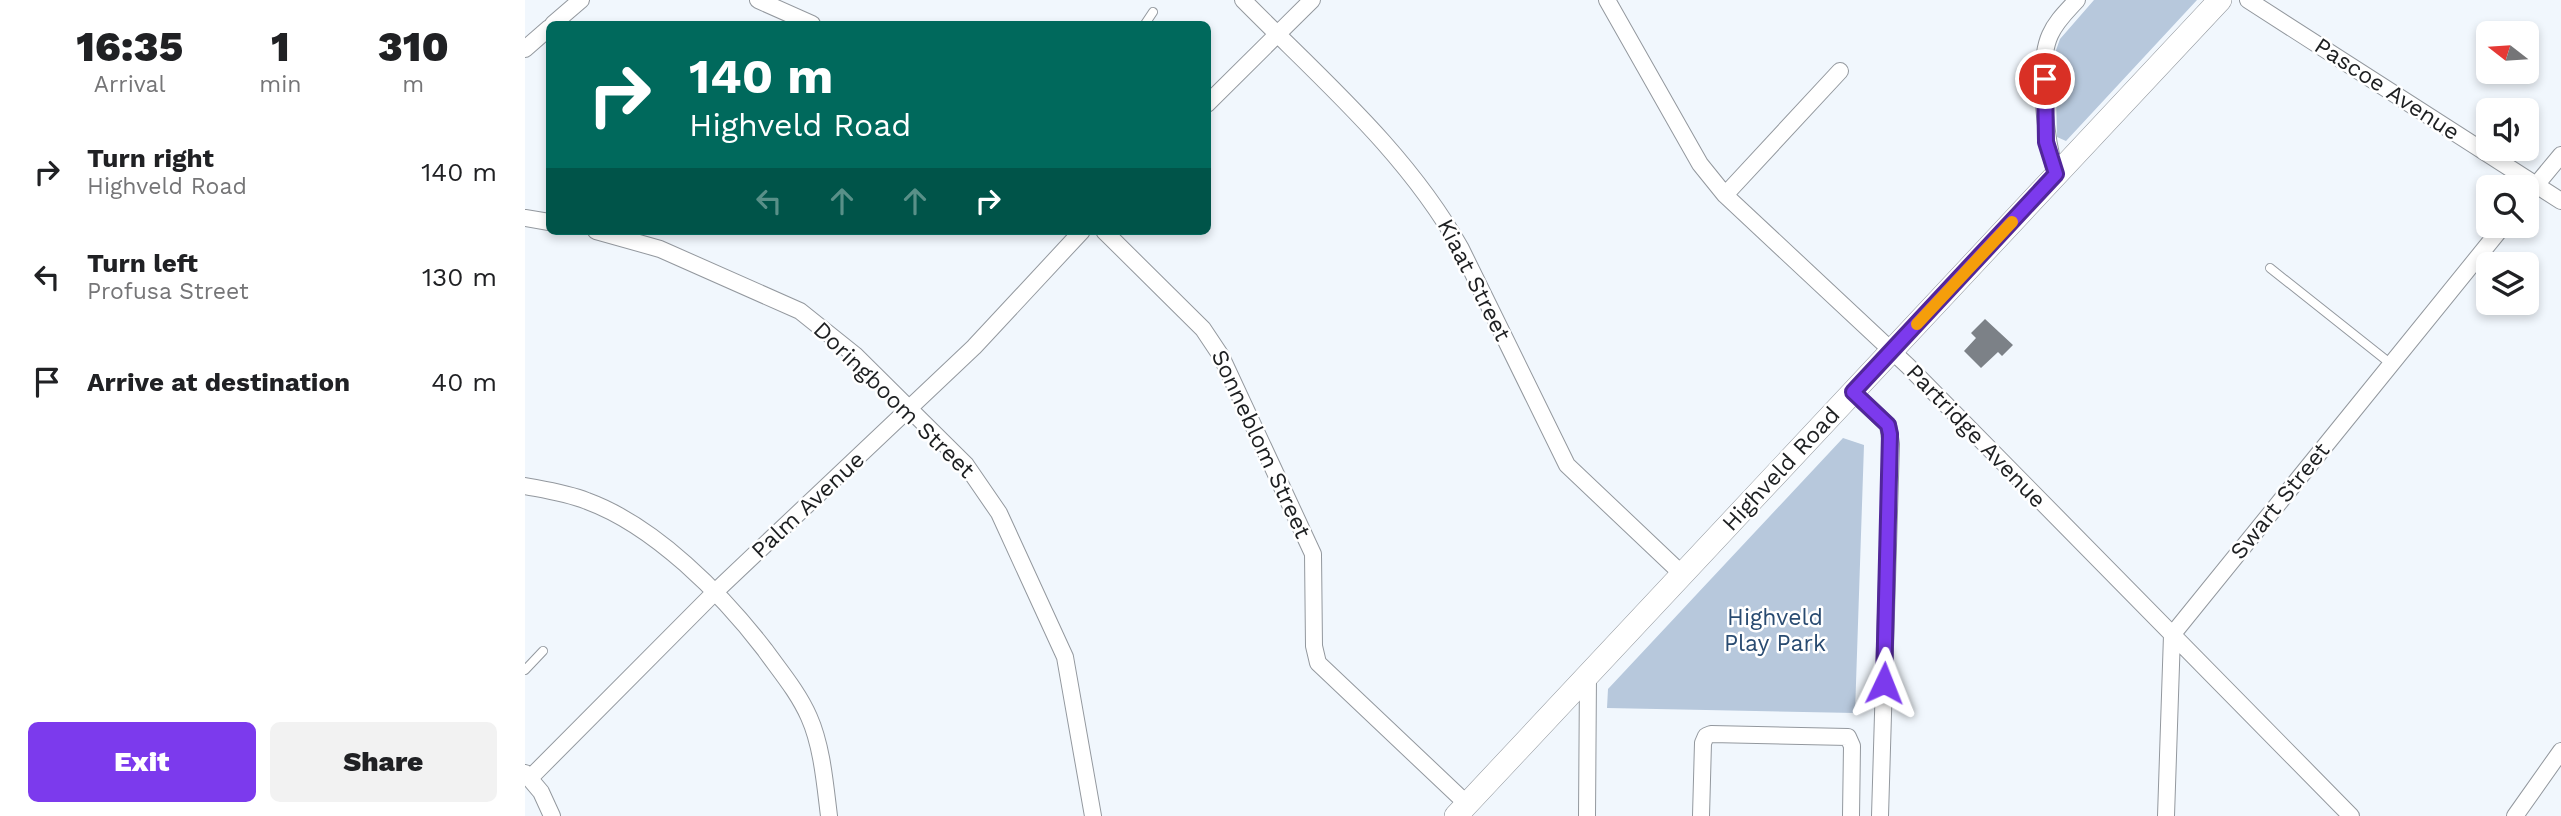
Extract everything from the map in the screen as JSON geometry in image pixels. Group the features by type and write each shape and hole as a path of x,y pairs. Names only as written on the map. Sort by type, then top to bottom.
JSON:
{"street":[{"path":"557,21 581,0"},
{"path":"758,0 805,21"},
{"name":"Kiaat Street","path":"1243,0 1334,89 1413,178 1445,221 1567,465 1682,574"},
{"path":"1211,100 1312,0"},
{"name":"Partridge Avenue","path":"1607,0 1700,164 1725,195 1892,351 2351,816"},
{"path":"2056,174 2046,142 2047,44 2056,24 2077,0"},
{"name":"Highveld Road","path":"1461,810 2220,0"},
{"name":"Pascoe Avenue","path":"2248,0 2508,175"},
{"path":"525,49 546,30"},
{"path":"1725,195 1840,71"},
{"path":"2539,182 2561,155"},
{"name":"Pascoe Avenue","path":"2539,193 2561,201"},
{"path":"525,218 546,222"},
{"name":"Doringboom Street","path":"610,235 660,249 800,311 855,355 956,454 988,494 1037,590 1065,657 1093,816"},
{"name":"Palm Avenue","path":"528,775 974,347 1078,235"},
{"name":"Sonneblom Street","path":"1108,235 1203,329 1221,356 1313,554 1314,646 1318,663 1461,810"},
{"name":"Swart Street","path":"2172,635 2493,238"},
{"path":"1853,392 1888,425 1891,444 1881,816"},
{"path":"525,486 564,494 609,511 673,554 716,592 789,683 809,717 820,759 829,816"},
{"path":"2166,816 2172,635"},
{"path":"1587,816 1588,675"},
{"path":"1701,816 1703,743 1706,736 1711,734 1849,737 1852,746 1851,816"},
{"path":"2515,816 2561,751"},
{"path":"528,775 552,816"}],"lane":[{"path":"1147,21 1153,12"},
{"path":"2270,268 2391,364"},
{"path":"525,670 543,651"}],"green space":[{"path":"2094,0 2197,0 2066,141 2057,137 2055,53 2060,39"},
{"name":"Highveld Play Park","path":"1843,438 1864,445 1855,713 1607,708 1608,689"}],"building":[{"path":"1985,319 2013,345 2002,356 1998,352 1981,368 1964,351 1976,338 1971,333"}],"slow traffic":[{"path":"1917,324 2012,222"}],"route":[{"path":"1884,683 1890,434 1888,425 1853,392 2056,174 2046,142 2045,79"}]}
